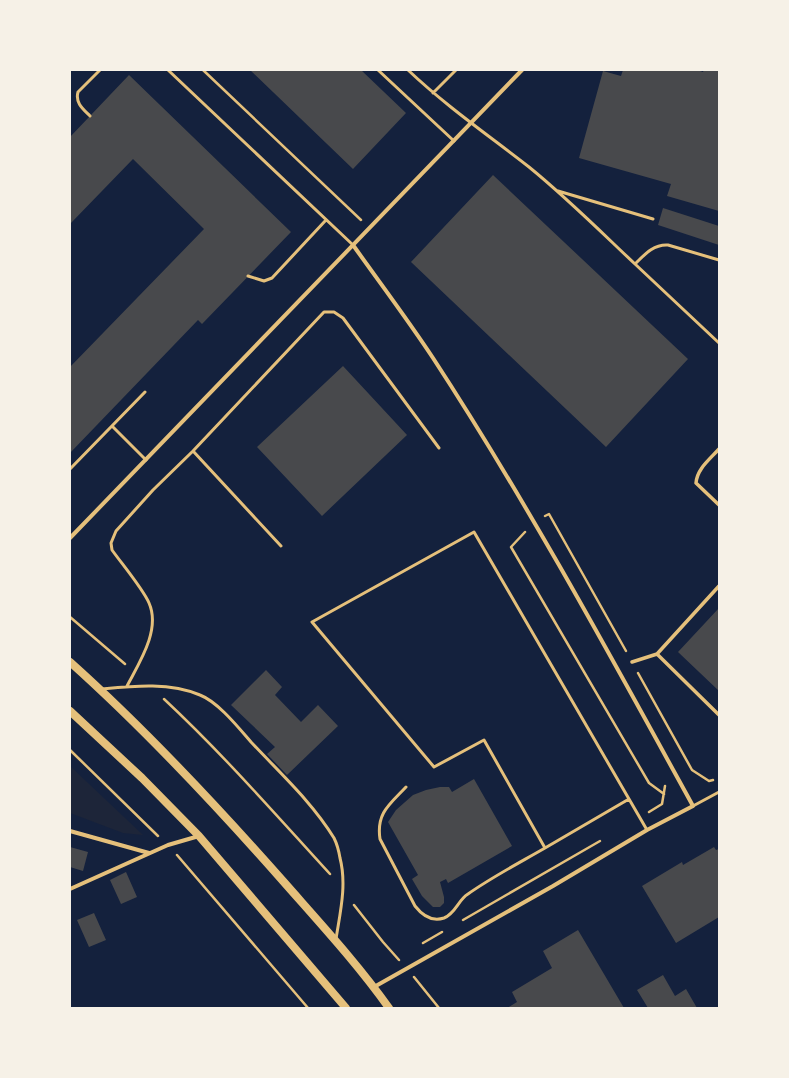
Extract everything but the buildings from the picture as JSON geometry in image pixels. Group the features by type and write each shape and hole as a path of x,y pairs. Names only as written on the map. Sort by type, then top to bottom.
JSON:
{"main road":[{"path":"70,662 168,756 232,823 336,941 374,987 389,1008"},
{"path":"70,711 142,778 199,836 346,1008"}],"street":[{"path":"70,538 522,70"},
{"path":"353,245 433,358 534,523 693,806 647,830 553,886 374,987"},
{"path":"719,449 700,469 696,483 719,505"},
{"path":"632,662 657,654 719,586"},
{"path":"657,654 719,715"},
{"path":"70,831 149,854"},
{"path":"70,889 168,845 199,836"}],"lane":[{"path":"90,116 78,103 78,92 100,70"},
{"path":"168,70 353,245"},
{"path":"378,70 454,141"},
{"path":"408,70 470,124 527,166 556,191 719,343"},
{"path":"433,93 456,70"},
{"path":"556,191 653,219"},
{"path":"248,276 264,281 272,278 326,220"},
{"path":"635,264 651,249 660,244 719,260"},
{"path":"127,686 150,634 153,619 149,603 112,550 111,543 116,531 153,490 193,451 324,312 334,312 343,318 439,448"},
{"path":"70,469 146,392"},
{"path":"112,426 146,460"},
{"path":"193,451 281,546"},
{"path":"545,848 484,740 434,767 312,622 474,532 647,830"},
{"path":"100,690 127,686 170,687 202,696 235,725 310,804 335,840 341,860 343,890 336,941"},
{"path":"406,787 382,816 378,828 380,839 415,906 428,918 441,918 449,915 467,894 629,799"},
{"path":"693,806 719,792"}],"path":[{"path":"203,70 370,228"},
{"path":"664,794 649,783 511,547 534,523 549,514 692,770 708,781 719,779"},
{"path":"70,617 134,673"},
{"path":"150,686 192,725 240,775 343,890 383,942 407,968 439,1008"},
{"path":"70,750 168,845 308,1008"},
{"path":"648,812 662,804 665,786"},
{"path":"459,922 602,840"},
{"path":"418,946 445,930"},
{"path":"397,958 404,954"}],"shaded area":[{"path":"70,766 143,835 123,833 70,813"}]}
